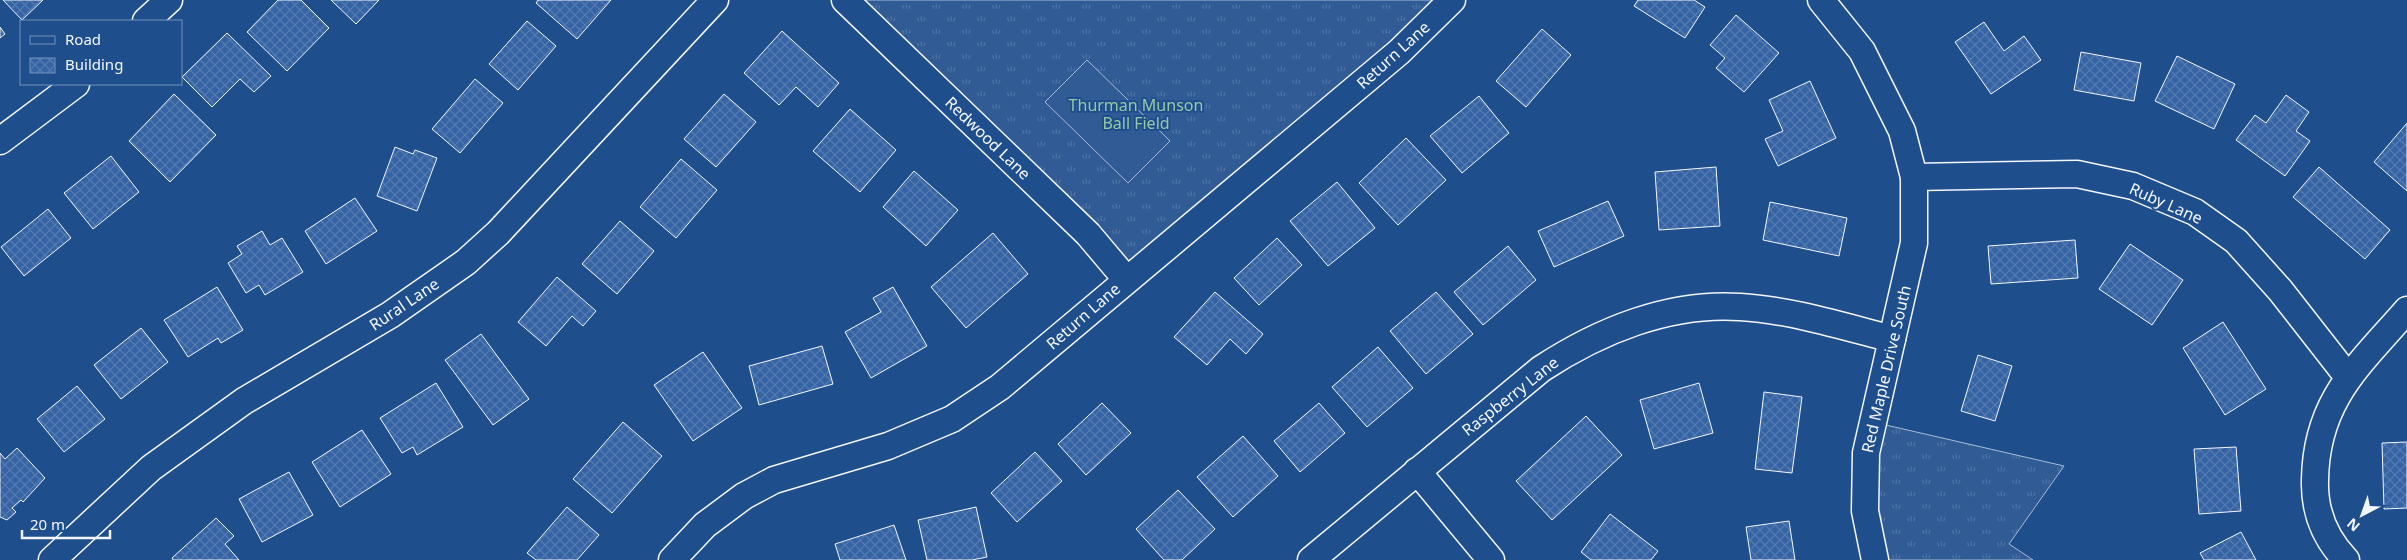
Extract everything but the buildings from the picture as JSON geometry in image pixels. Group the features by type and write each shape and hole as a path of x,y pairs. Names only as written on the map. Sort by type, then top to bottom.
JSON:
{"street":[{"path":"147,20 169,0"},
{"name":"Rural Lane","path":"52,560 151,468 244,400 390,315 466,262 498,233 678,43 715,0"},
{"name":"Redwood Lane","path":"845,0 1088,234 1126,279"},
{"name":"Return Lane","path":"672,560 705,525 744,496 774,480 888,446 952,419 1000,387 1126,279 1399,52 1452,0"},
{"name":"Red Maple Drive South","path":"1821,0 1862,51 1902,131 1914,177 1914,242 1866,453 1865,511 1875,560"},
{"path":"0,140 75,85"},
{"name":"Ruby Lane","path":"1914,177 2077,174 2133,186 2195,212 2236,241 2280,290 2348,377"},
{"name":"Raspberry Lane","path":"1310,560 1541,368 1573,347 1631,322 1685,309 1739,307 1792,314 1892,338"},
{"path":"2346,560 2334,547 2318,516 2314,496 2316,446 2324,418 2348,377 2407,310"},
{"path":"1417,471 1491,560"}],"green space":[{"name":"Thurman Munson Ball Field","path":"847,0 1443,0 1127,272"},
{"path":"1877,423 2064,466 2009,544 2033,560 1880,560 1872,452"}],"shaded area":[{"path":"1087,60 1170,141 1128,183 1045,102"}]}
